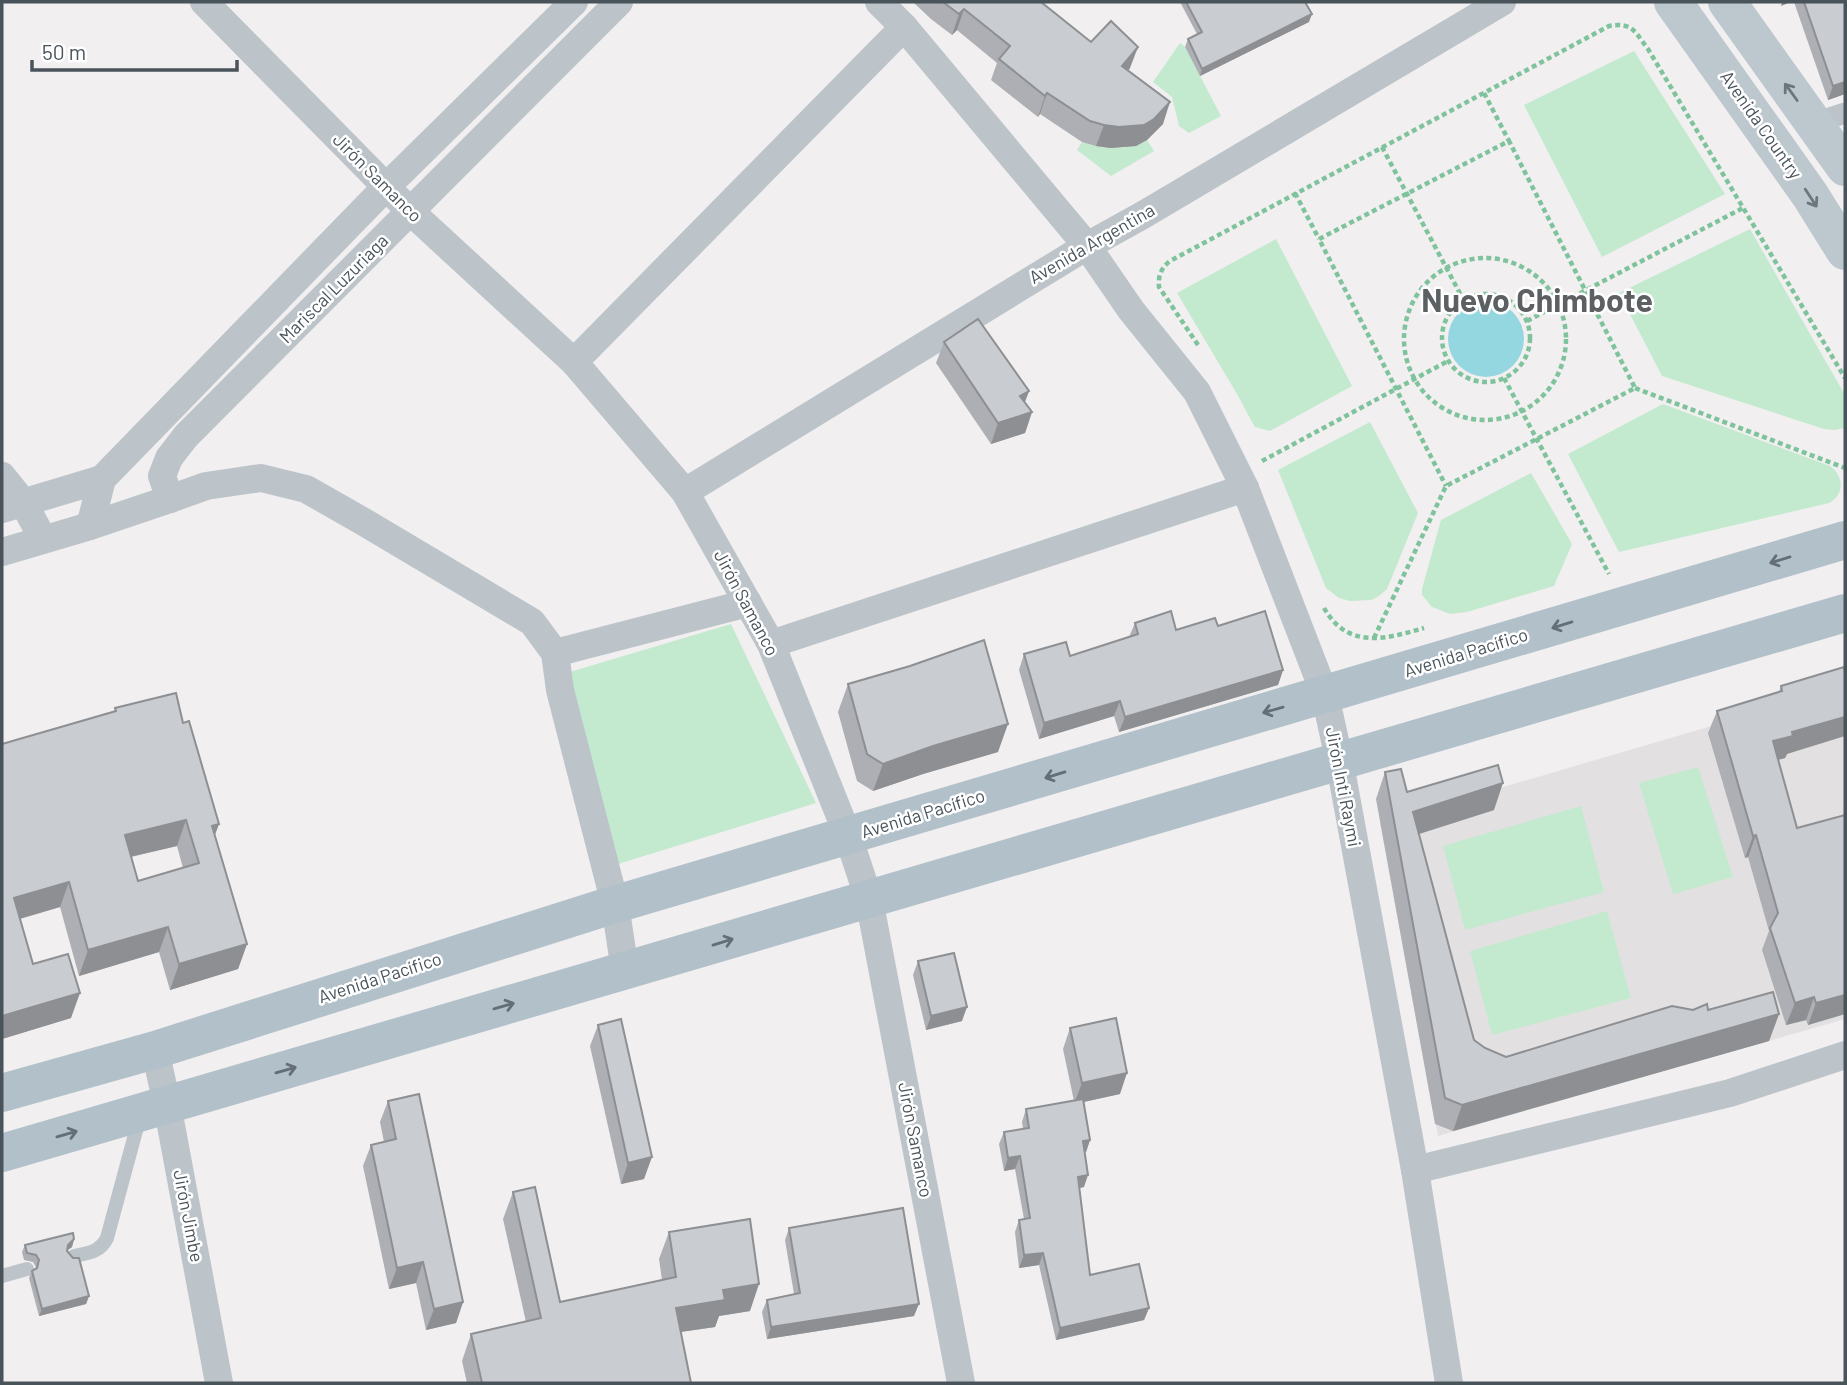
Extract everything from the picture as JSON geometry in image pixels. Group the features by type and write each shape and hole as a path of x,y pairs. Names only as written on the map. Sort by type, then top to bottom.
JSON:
{"main road":[{"name":"Avenida Country","path":"1673,2 1810,195 1845,251"},
{"path":"1727,2 1747,20 1829,118 1845,167"},
{"name":"Avenida Pacífico","path":"2,1093 155,1050 615,904 1845,540"},
{"path":"2,1153 1845,612"}],"street":[{"name":"Jirón Samanco","path":"204,2 411,212 573,362 685,492 771,644 848,836 869,899 961,1383"},
{"name":"Mariscal Luzuriaga","path":"12,505 102,479 386,187 573,2"},
{"name":"Mariscal Luzuriaga","path":"170,499 162,476 169,458 186,436 619,2"},
{"name":"Jirón Inti Raymi","path":"879,2 904,27 1087,246 1131,310 1197,392 1245,488 1325,695 1415,1170 1449,1383"},
{"name":"Avenida Argentina","path":"685,492 1087,246 1502,2"},
{"path":"573,362 904,27"},
{"path":"2,476 12,505 43,539"},
{"path":"2,552 90,526 206,486 261,478 306,489 531,622 555,653 560,690 615,904 625,971"},
{"name":"Mariscal Luzuriaga","path":"90,526 102,479"},
{"path":"771,644 1245,488"},
{"path":"555,653 748,603"},
{"name":"Jirón Jimbe","path":"155,1050 154,1108 219,1383"},
{"path":"1415,1170 1730,1093 1845,1055"}],"lane":[{"path":"74,1256 103,1247 154,1108"},
{"path":"2,1276 27,1269"}],"path":[{"path":"1200,348 1159,288 1158,280 1164,266 1182,253 1609,26 1622,24 1630,26 1648,48 1845,378"},
{"path":"1484,93 1635,388 1845,468"},
{"path":"1319,239 1509,141"},
{"path":"1382,147 1464,300"},
{"path":"1295,193 1446,486"},
{"path":"1527,321 1743,208"},
{"path":"1479,257 1504,259 1528,269 1548,286 1559,304 1567,333 1565,359 1553,384 1534,405 1508,418 1480,421 1453,415 1429,399 1414,380 1404,349 1406,321 1415,297 1432,278 1454,264 1479,257"},
{"path":"1479,295 1507,299 1527,321 1529,349 1512,374 1484,383 1457,372 1448,361 1442,346 1442,332 1454,307 1464,300 1479,295"},
{"path":"1261,461 1448,361"},
{"path":"1504,378 1609,574 1596,578"},
{"path":"1374,639 1446,486 1635,388"},
{"path":"1320,599 1325,612 1340,628 1355,637 1374,639 1433,625"}],"shaded area":[{"path":"1845,687 1845,1019 1438,1136 1380,823"}],"green space":[{"path":"1180,43 1185,47 1221,116 1189,133 1179,126 1172,97 1153,82"},
{"path":"1634,51 1725,194 1602,257 1524,105"},
{"path":"1147,140 1154,151 1111,176 1077,150 1082,142 1115,148"},
{"path":"1750,229 1845,395 1844,428 1824,429 1662,376 1619,293"},
{"path":"1276,239 1352,386 1270,431 1255,427 1177,293"},
{"path":"1663,404 1830,466 1840,480 1838,495 1829,503 1619,552 1568,454"},
{"path":"1370,422 1418,513 1387,589 1371,600 1350,601 1339,598 1326,588 1278,470"},
{"path":"1531,473 1572,544 1554,586 1467,612 1450,614 1432,607 1422,595 1422,589 1441,520"},
{"path":"731,624 816,803 618,864 563,674"},
{"path":"1698,767 1733,877 1673,894 1639,783"},
{"path":"1581,806 1604,892 1465,930 1443,846"},
{"path":"1607,911 1631,998 1492,1035 1470,951"}],"water":[{"path":"1479,301 1493,301 1507,307 1518,318 1524,339 1521,354 1513,366 1493,377 1479,377 1465,371 1454,360 1448,346 1448,332 1454,318 1465,307"}],"building":[{"path":"943,2 1041,2 1091,42 1111,21 1138,47 1122,66 1170,102 1154,119 1144,125 1119,127 1090,121 1047,93 1045,96 999,59 1010,46 964,9 959,14"},
{"path":"1186,2 1305,2 1312,14 1202,69 1188,39 1202,32"},
{"path":"1804,2 1845,2 1845,82 1833,86"},
{"path":"978,319 1029,391 1020,396 1032,412 998,423 944,342"},
{"path":"1171,611 1176,630 1215,618 1218,626 1265,611 1283,670 1125,717 1120,701 1044,723 1024,654 1066,642 1070,656 1138,634 1135,623"},
{"path":"984,640 1008,724 883,764 867,754 848,684"},
{"path":"1844,667 1845,717 1792,732 1793,736 1773,741 1797,828 1845,815 1845,995 1816,1003 1814,997 1795,1003 1770,928 1778,913 1717,711 1782,691 1781,686"},
{"path":"176,693 183,723 189,721 219,824 212,826 247,944 179,964 168,927 88,950 69,882 14,898 33,964 68,954 80,993 2,1016 2,744 116,711 115,708","holes":["186,820 199,863 138,881 125,835"]},
{"path":"1498,765 1503,783 1413,812 1474,1040 1506,1057 1672,1006 1693,1010 1707,1004 1708,1010 1773,992 1779,1014 1462,1105 1445,1098 1385,772 1401,769 1407,792"},
{"path":"954,953 967,1007 931,1016 918,961"},
{"path":"1116,1018 1127,1073 1082,1083 1070,1028"},
{"path":"621,1019 652,1157 628,1163 598,1025"},
{"path":"419,1094 463,1302 434,1309 423,1262 397,1268 371,1145 396,1139 388,1101"},
{"path":"1083,1099 1090,1140 1083,1141 1088,1175 1078,1177 1090,1275 1139,1264 1149,1308 1060,1328 1043,1253 1024,1255 1019,1220 1030,1218 1020,1156 1008,1158 1004,1132 1029,1128 1026,1109"},
{"path":"535,1187 560,1302 676,1277 669,1232 750,1219 759,1284 723,1290 725,1300 676,1308 691,1383 482,1383 471,1334 541,1318 513,1192"},
{"path":"903,1208 919,1304 771,1327 767,1300 800,1293 789,1228"},
{"path":"73,1233 74,1239 68,1245 67,1251 73,1258 79,1258 89,1296 42,1309 32,1271 37,1268 39,1260 36,1255 27,1253 25,1245"}],"district":[{"name":"Nuevo Chimbote","path":"1537,301"}]}
